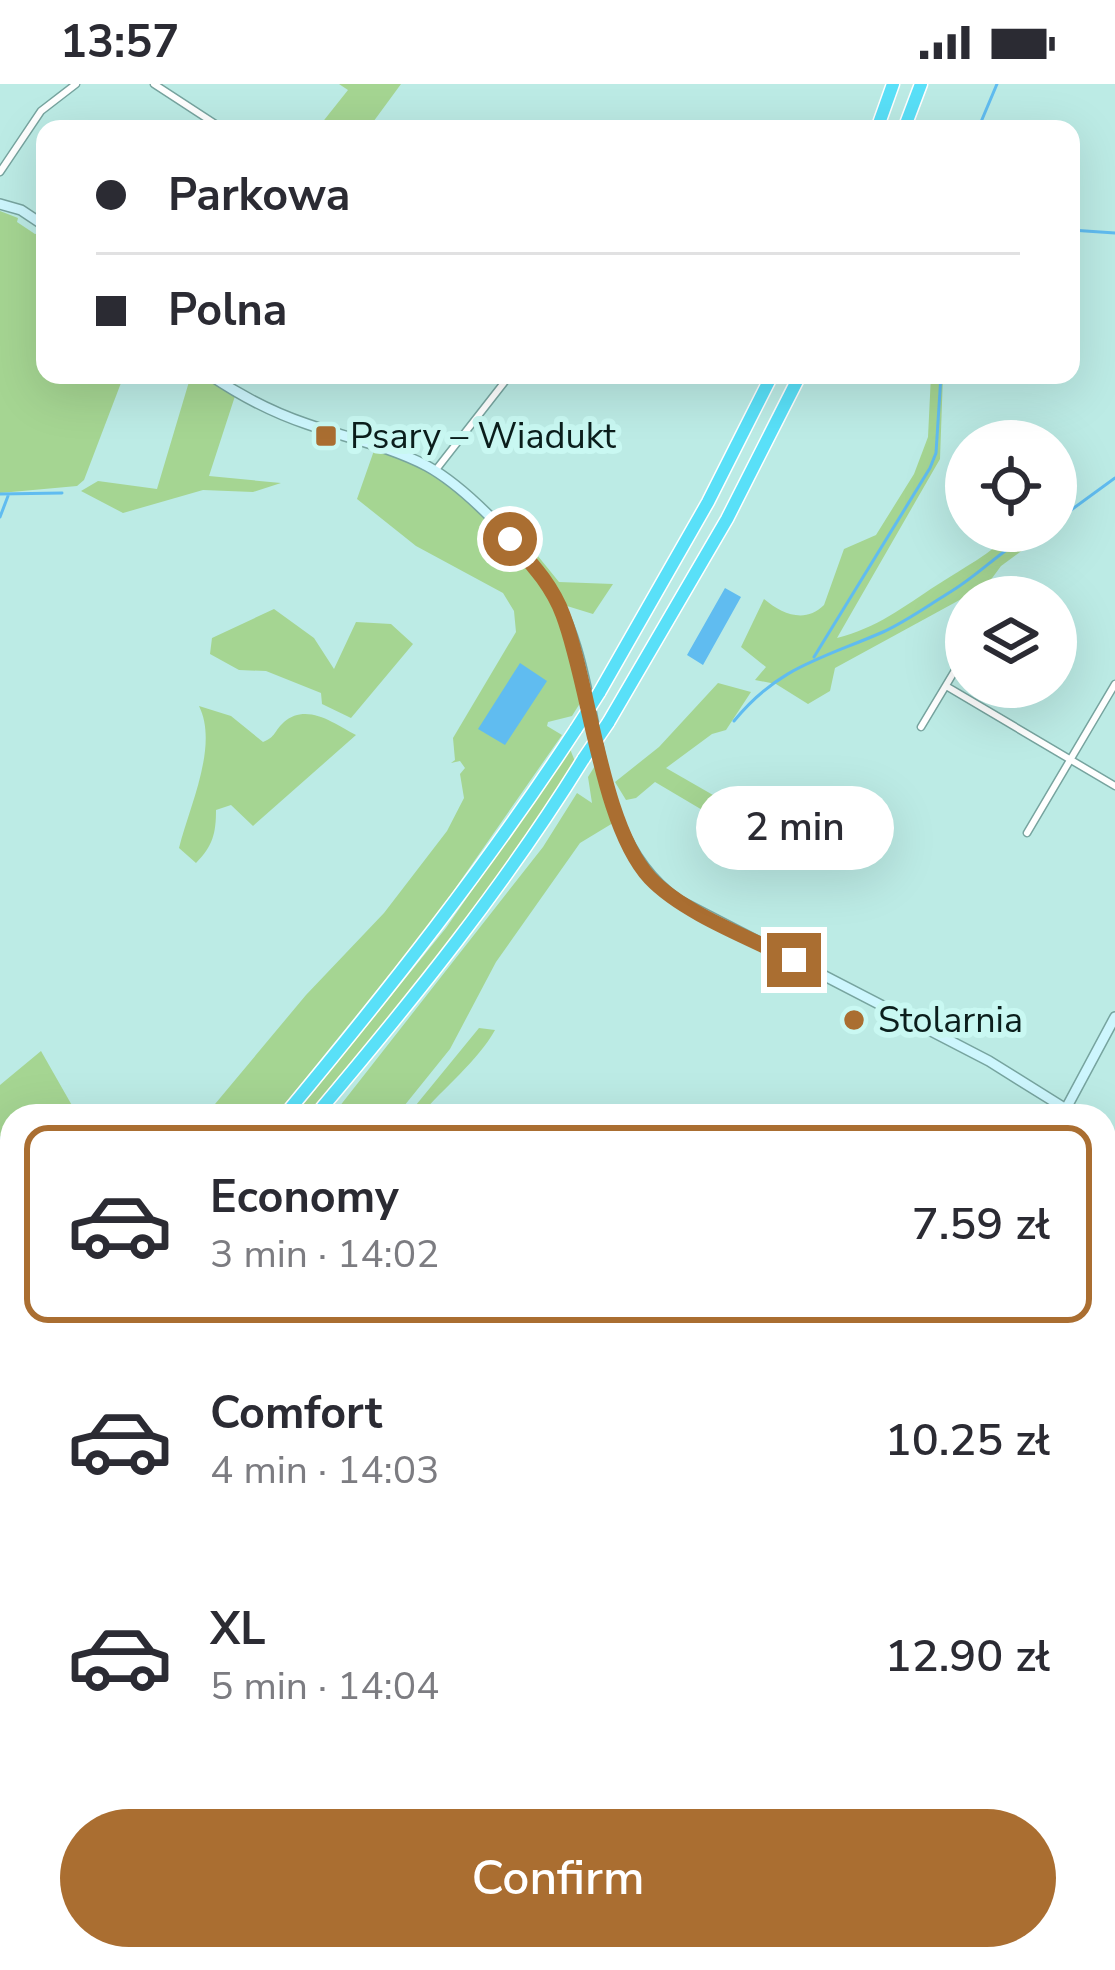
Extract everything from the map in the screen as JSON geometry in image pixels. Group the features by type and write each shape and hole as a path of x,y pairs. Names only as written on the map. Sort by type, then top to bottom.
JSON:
{"highway":[{"path":"880,120 893,84"},
{"path":"907,120 921,84"},
{"path":"294,1104 517,820 599,693 708,502 767,384"},
{"path":"325,1104 498,888 608,722 727,520 795,384"}],"street":[{"path":"0,172 41,111 76,84"},
{"path":"154,84 209,120"},
{"path":"0,203 36,220"},
{"path":"225,384 271,410 435,471 510,539 556,600 568,629 612,797 636,858 652,880 678,900 988,1061 1052,1104"},
{"path":"435,471 503,384"},
{"path":"1028,833 1115,684"},
{"path":"921,727 945,688"},
{"path":"983,708 1115,786"},
{"path":"1072,1104 1115,1017"}],"green space":[{"path":"339,84 401,84 375,120 324,120 348,90"},
{"path":"0,211 18,218 17,222 36,234 36,384 121,384 84,480 77,486 0,493"},
{"path":"188,384 216,384 235,396 209,476 281,483 253,492 203,490 123,513 81,491 98,481 157,489"},
{"path":"931,384 943,384 940,459 837,638 865,629 945,580 945,608 835,668 830,691 808,704 776,684 755,680 766,667 741,647 764,599 794,615 817,611 824,605 844,549 876,535 914,474 928,437"},
{"path":"377,442 411,455 516,529 559,582 613,584 593,614 554,602 582,700 572,716 548,722 547,726 562,735 431,923 285,1104 215,1104 306,995 384,913 447,831 464,798 460,774 465,768 460,761 451,763 455,760 453,738 516,632 514,611 503,593 416,546 357,499"},
{"path":"987,552 1020,552 994,576 951,576"},
{"path":"274,609 314,638 334,669 356,622 391,624 413,644 351,718 322,704 321,693 266,671 239,670 210,654 212,638"},
{"path":"718,683 751,692 726,730 712,734 666,768 713,795 704,811 655,782 626,800 615,782 659,747"},
{"path":"199,706 231,716 263,742 284,722 302,714 321,717 356,735 253,826 231,805 216,810 212,839 196,863 179,848 204,758 206,739"},
{"path":"570,749 576,764 457,935 319,1104 304,1104 446,928"},
{"path":"598,761 613,823 580,843 496,962 450,1049 406,1104 341,1104 543,847 577,793 592,803 588,777"},
{"path":"479,1028 495,1030 431,1104 417,1104"},
{"path":"41,1051 71,1104 0,1104 0,1085"}],"water":[{"path":"725,588 741,597 703,665 687,655"},
{"path":"520,663 547,681 505,745 478,729"}],"waterway":[{"path":"982,120 997,84"},
{"path":"1080,231 1115,233"},
{"path":"814,657 930,468 936,453 940,384"},
{"path":"1077,506 1115,478"},
{"path":"0,494 62,493"},
{"path":"0,517 8,496"},
{"path":"734,721 784,676 899,624 1005,552"}],"place":[{"name":"Psary – Wiadukt","path":"326,436"},
{"name":"Stolarnia","path":"854,1020"}],"route":[{"path":"510,539 542,577 562,613 621,828 643,870 678,900 794,960"}]}
